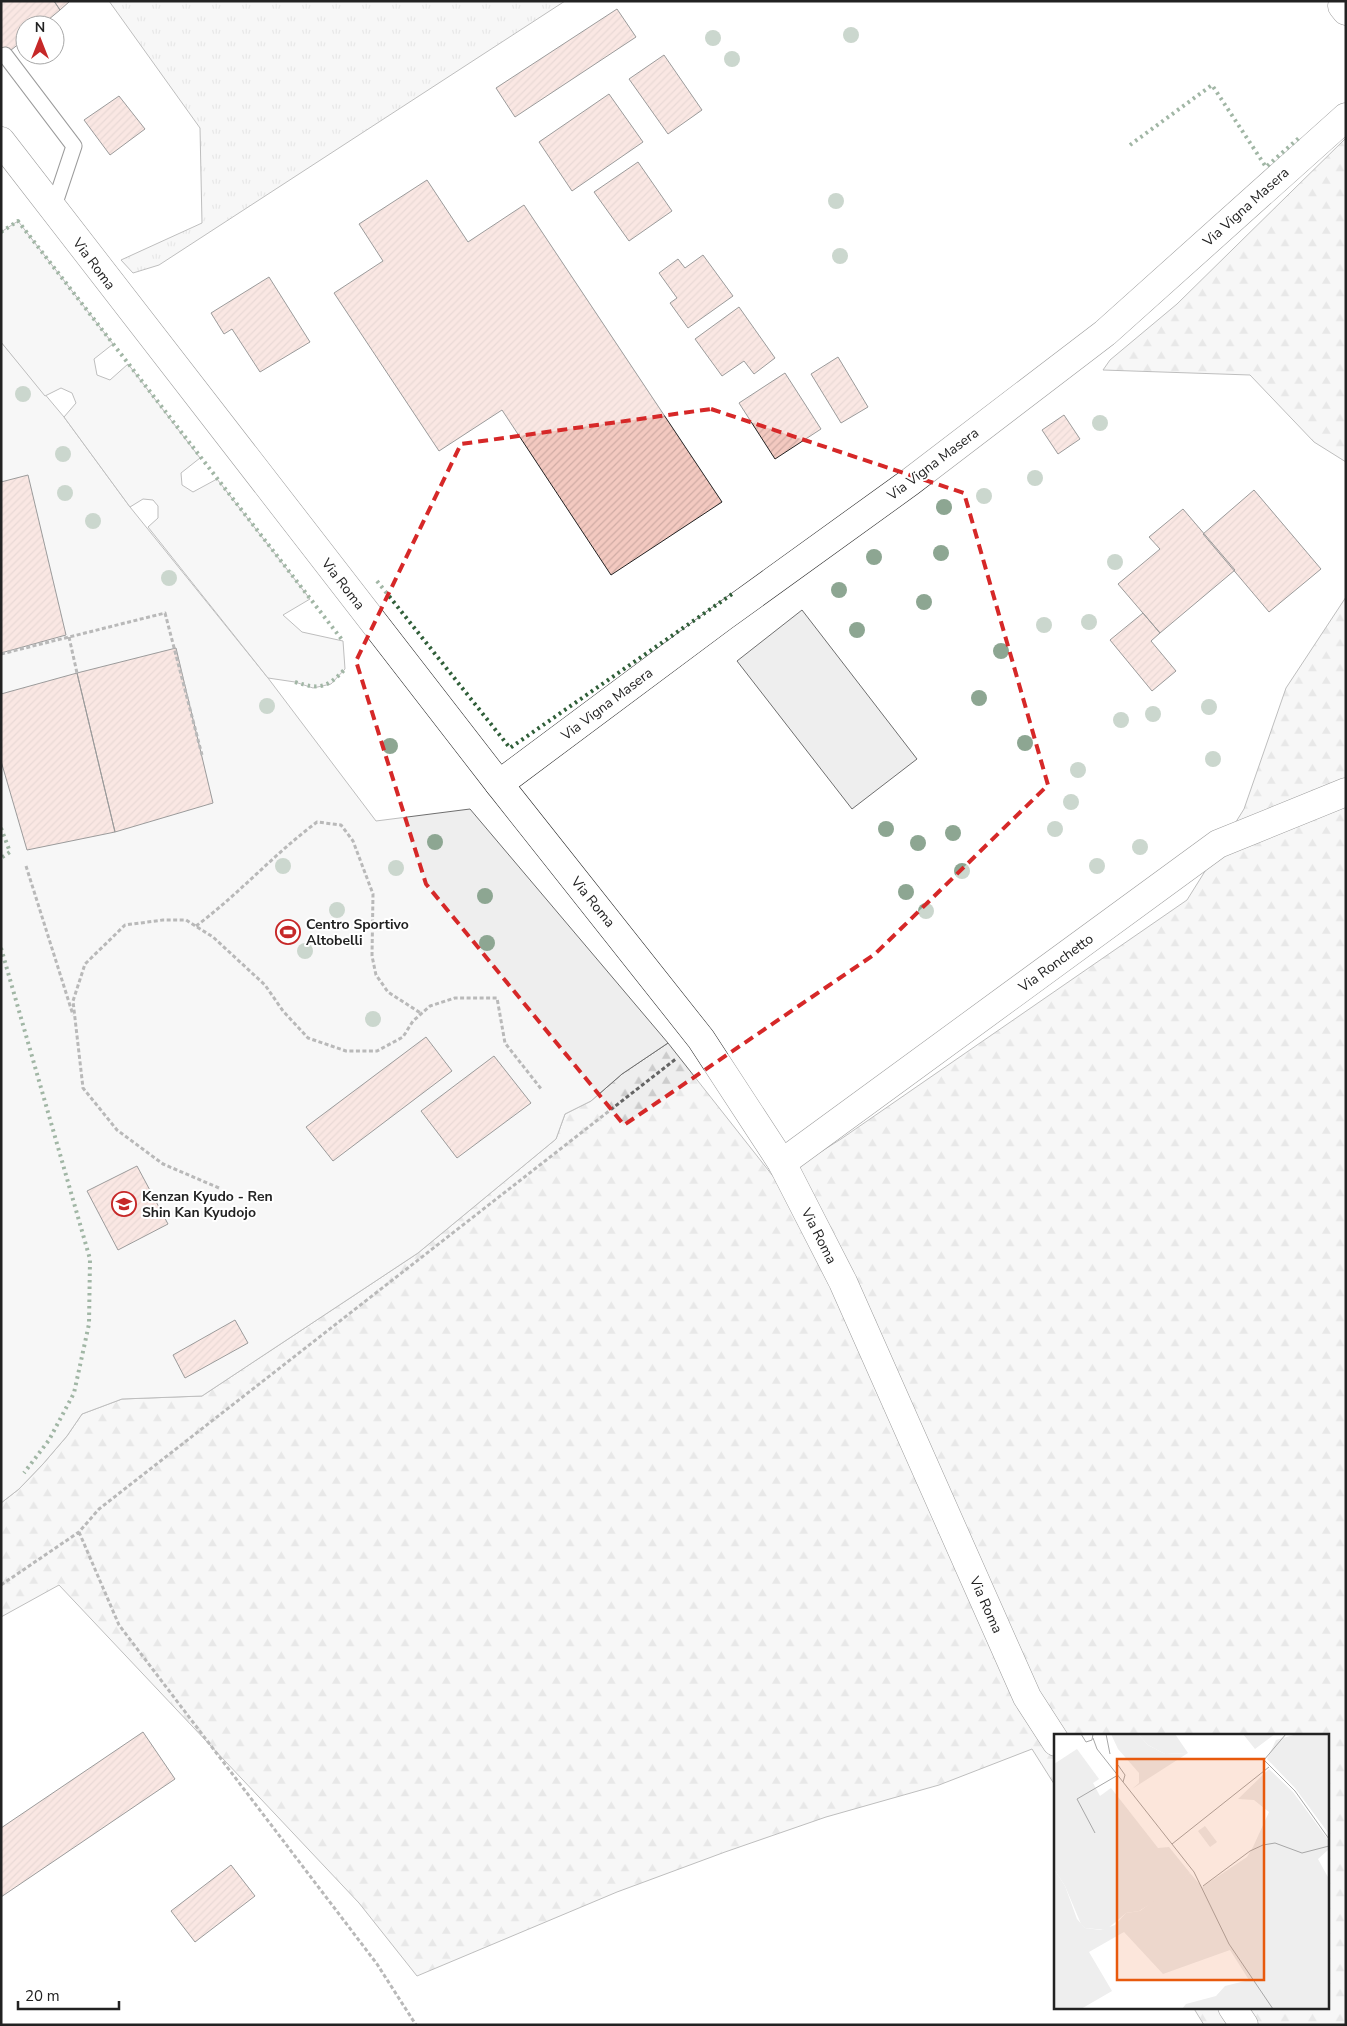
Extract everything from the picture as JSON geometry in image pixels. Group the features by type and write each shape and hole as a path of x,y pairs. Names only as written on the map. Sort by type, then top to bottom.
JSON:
{"street":[{"name":"Via Vigna Masera","path":"499,784 730,612 910,482 1105,333 1346,117"},
{"name":"Via Roma","path":"4,149 53,209 499,784 702,1039 782,1163 843,1282 1027,1697 1054,1739"},
{"name":"Via Ronchetto","path":"782,1163 1218,844 1346,792"},
{"path":"1233,2008 1244,2025"}],"lane":[{"path":"5,55 74,146 53,209"}],"path":[{"path":"1,654 165,613 202,755"},
{"path":"69,637 77,673"},
{"path":"196,926 224,905 274,856 317,822 340,826 353,841 373,894 372,956 376,975 388,992 422,1014"},
{"path":"26,866 75,1020"},
{"path":"219,1188 164,1164 117,1130 83,1088 73,1001 85,964 125,925 164,920 186,920 213,937 265,985 284,1011 308,1038 346,1051 377,1051 403,1037 413,1021 430,1006 456,998 497,998 506,1043 542,1090"},
{"path":"1,1585 79,1532 98,1508 702,1039"},
{"path":"79,1532 119,1625 377,1964 416,2025"}],"highlighted area":[{"path":"711,409 964,493 1048,785 875,954 624,1125 426,884 356,661 461,444"}],"green space":[{"path":"109,1 565,1 159,265 133,273 121,260 202,223 200,128"},
{"path":"1346,138 1346,462 1314,442 1250,375 1103,370 1110,360 1177,304"},
{"name":"Centro Sportivo Altobelli","path":"1,342 64,417 130,507 268,678 376,821 470,809 668,1043 622,1074 591,1101 565,1114 556,1139 418,1253 202,1396 122,1399 82,1414 67,1436 43,1464 19,1489 1,1503"},
{"path":"1346,597 1346,2025 1204,2025 1194,2008 1330,2008 1330,1734 1054,1734 1054,1784 1032,1749 939,1785 826,1817 725,1852 617,1892 417,1976 359,1903 59,1585 1,1617 1,1503 19,1489 43,1464 67,1436 82,1414 122,1399 202,1396 418,1253 556,1139 565,1114 591,1101 622,1074 668,1043 776,1180 841,1139 1187,900 1244,809 1286,688"},
{"path":"802,610 917,759 852,809 737,661"}],"shaded area":[{"path":"18,221 113,344 94,359 97,375 110,380 128,364 200,458 181,473 182,485 193,492 217,479 310,599 283,615 302,632 343,641 345,669 331,684 313,688 295,682 268,678 148,527 158,518 158,506 153,500 143,499 130,507 64,417 76,403 72,393 61,388 45,396 1,342 1,232"}],"building":[{"path":"1,1 54,1 60,10 54,15 15,15 15,47 1,58"},
{"path":"54,1 70,1 60,10"},
{"path":"617,9 636,37 515,117 496,88"},
{"path":"664,55 702,110 668,134 629,79"},
{"path":"609,94 643,142 572,191 539,142"},
{"path":"119,96 145,129 110,155 84,120"},
{"path":"638,162 672,211 629,241 594,192"},
{"path":"427,180 468,242 524,205 722,502 611,575 502,410 439,451 334,293 383,261 359,224"},
{"path":"703,255 733,296 688,328 670,303 677,298 659,273 678,259 685,268"},
{"path":"269,277 310,342 260,372 232,329 224,334 211,313"},
{"path":"739,307 775,358 754,374 744,361 722,376 695,339"},
{"path":"838,357 868,407 841,423 811,374"},
{"path":"785,373 821,429 775,459 739,403"},
{"path":"1064,415 1080,439 1058,454 1042,430"},
{"path":"28,475 66,635 1,653 1,482"},
{"path":"1254,490 1321,569 1269,612 1203,534"},
{"path":"1183,509 1235,570 1160,633 1118,584 1160,549 1149,537"},
{"path":"1143,613 1160,633 1151,641 1176,671 1152,691 1110,640"},
{"path":"176,648 213,803 115,832 77,673"},
{"path":"77,673 115,832 27,850 1,761 1,694"},
{"path":"426,1037 452,1071 333,1161 306,1127"},
{"path":"494,1056 531,1103 457,1158 421,1111"},
{"path":"137,1166 168,1224 118,1250 87,1191"},
{"path":"235,1320 248,1343 185,1378 173,1355"},
{"path":"143,1732 175,1779 1,1897 1,1828"},
{"path":"231,1865 255,1896 195,1942 171,1911"}],"hedge":[{"path":"1130,145 1212,85 1266,167 1300,137"},
{"path":"1,232 18,221 343,641"},
{"path":"377,581 510,748 735,592"},
{"path":"295,682 311,686 323,686 345,669"},
{"path":"1,828 10,852 1,858"},
{"path":"1,948 90,1259 89,1324 74,1393 49,1440 24,1473"}],"place":[{"name":"Centro Sportivo Altobelli","path":"288,932"},
{"name":"Kenzan Kyudo - Ren Shin Kan Kyudojo","path":"124,1204"}]}
